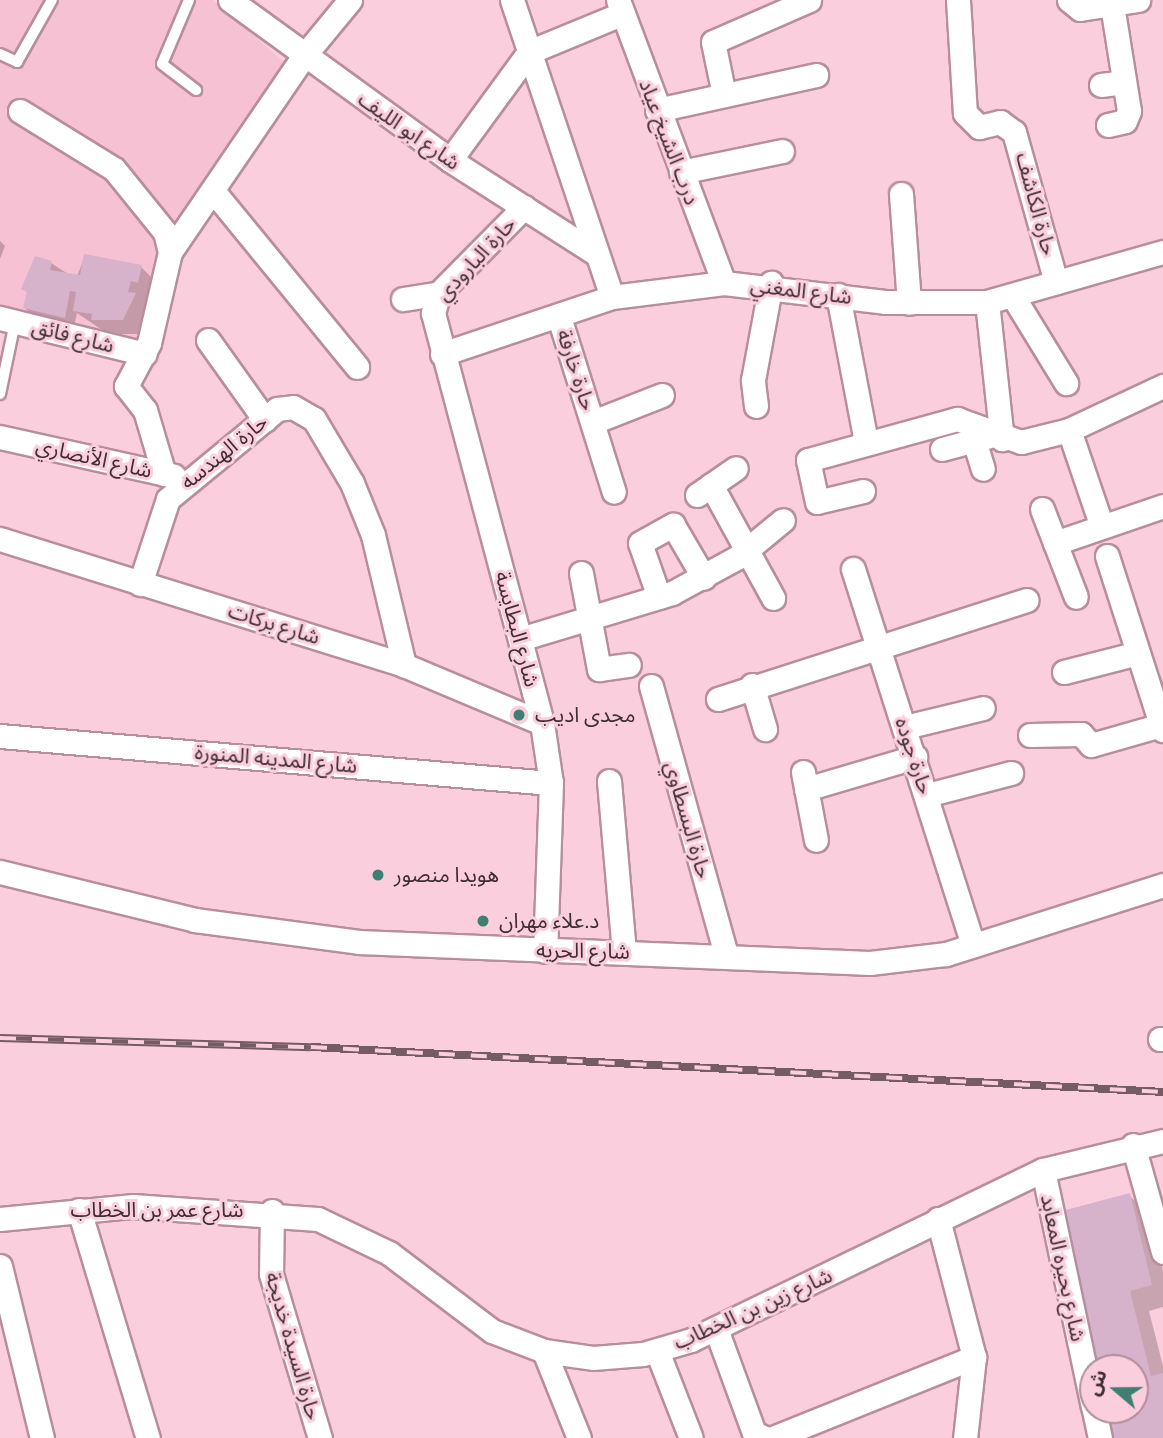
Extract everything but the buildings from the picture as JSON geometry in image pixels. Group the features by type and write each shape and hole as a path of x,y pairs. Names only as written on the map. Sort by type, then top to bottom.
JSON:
{"street":[{"name":"شارع ابو الليف","path":"230,0 303,57 450,160 595,253"},
{"path":"164,474 145,410 126,386 145,354 170,252 214,192 303,57 350,0"},
{"path":"512,0 612,297"},
{"path":"724,95 713,42 810,0"},
{"name":"حارة الكاشف","path":"958,0 965,113 979,127 1000,122 1014,132 1056,282"},
{"path":"1066,6 1112,5 1138,0"},
{"path":"1108,125 1128,117 1112,5"},
{"path":"450,160 529,52 620,7"},
{"name":"درب الشيخ عياد","path":"620,7 724,283"},
{"path":"657,110 816,75"},
{"path":"1101,85 1124,82"},
{"path":"20,111 114,169 161,226 170,252"},
{"path":"681,172 782,151"},
{"path":"214,192 357,367"},
{"path":"901,194 909,303"},
{"name":"حارة البارودي","path":"442,354 433,313 439,293 524,207"},
{"name":"شارع المغني","path":"442,354 559,317 612,297 724,283 771,283 838,295 909,303 987,302 1014,298 1056,282 1163,252"},
{"path":"756,406 753,380 771,283"},
{"path":"403,299 439,293"},
{"path":"838,295 866,442"},
{"path":"1014,298 1066,383"},
{"path":"983,469 990,438 987,302"},
{"name":"حارة خارفة","path":"559,317 614,492"},
{"name":"شارع فائق","path":"8,320 145,354"},
{"path":"208,340 265,420"},
{"name":"شارع البطايسة","path":"442,354 542,723 551,783 545,951"},
{"path":"863,491 817,502 808,460 957,419 990,438 1012,443 1069,430 1163,386"},
{"name":"حارة خارفة","path":"593,422 662,395"},
{"name":"حارة الهندسه","path":"140,584 160,514 188,480 265,420 293,407 314,419 335,448 373,535 404,665"},
{"path":"1069,430 1101,527"},
{"name":"شارع الأنصاري","path":"0,437 188,480"},
{"path":"942,449 990,438"},
{"path":"736,468 704,490 749,550 773,598"},
{"path":"1055,543 1163,506"},
{"path":"1041,509 1076,597"},
{"path":"520,639 659,597 704,578 749,550 783,520"},
{"path":"659,597 640,543 673,525 704,578"},
{"name":"شارع بركات","path":"0,539 404,665 542,723"},
{"path":"1030,735 1081,734 1091,745 1162,727 1107,556"},
{"name":"حارة جوده","path":"853,569 973,945"},
{"path":"581,573 601,671 629,665"},
{"path":"718,699 752,685 1026,600"},
{"path":"1064,673 1138,653"},
{"path":"752,685 765,730"},
{"name":"حارة البسطاوي","path":"651,686 726,954"},
{"path":"905,727 983,708"},
{"name":"شارع المدينه المنورة","path":"0,736 551,783"},
{"path":"816,840 805,781 915,757"},
{"path":"927,795 1011,773"},
{"path":"609,781 624,951"},
{"name":"شارع الحريه","path":"0,873 257,932 545,951 726,954 870,963 973,945 1163,885"},
{"name":"شارع زين بن الخطاب","path":"272,1211 318,1219 362,1236 492,1331 544,1351 593,1359 657,1351 716,1329 1043,1170 1133,1145 1163,1141"},
{"path":"1133,1145 1163,1252"},
{"name":"شارع بحيره المعابد","path":"1043,1170 1082,1354"},
{"path":"79,1209 148,1438"},
{"name":"شارع عمر بن الخطاب","path":"0,1219 79,1209 272,1211"},
{"name":"حارة السيدة خديجة","path":"272,1211 271,1274 320,1438"},
{"path":"938,1219 974,1357 965,1438"},
{"path":"0,1266 42,1438"},
{"path":"716,1329 754,1433 765,1438"},
{"path":"544,1351 579,1438"},
{"path":"657,1351 691,1438"},
{"path":"773,1438 974,1357"}],"lane":[{"path":"0,54 17,62 52,0"},
{"path":"189,0 162,64 196,90"},
{"path":"0,394 8,320"}],"shaded area":[{"path":"0,0 213,0 286,64 158,260 141,341 0,309"}],"railway":[{"path":"0,1038 311,1047 1163,1092"}],"place":[{"name":"مجدى اديب","path":"519,715"},
{"name":"هويدا منصور","path":"378,875"},
{"name":"د.علاء مهران","path":"483,921"}]}
